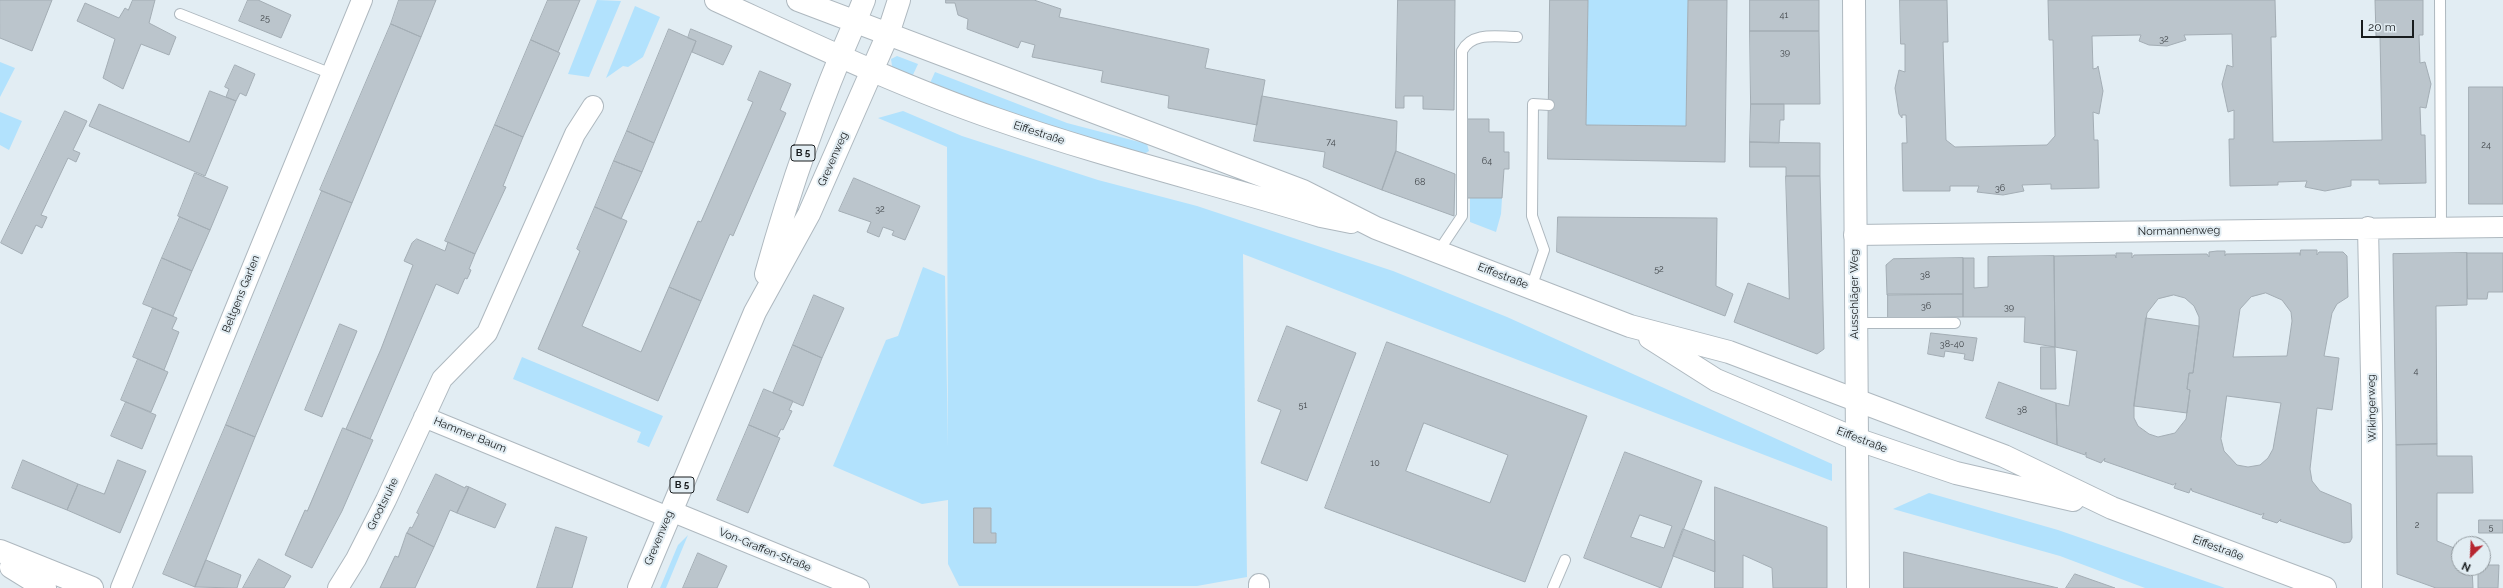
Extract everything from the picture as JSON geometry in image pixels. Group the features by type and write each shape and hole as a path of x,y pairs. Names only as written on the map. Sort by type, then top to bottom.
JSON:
{"main road":[{"name":"Eiffestraße","path":"716,0 840,56 995,119 1077,145 1321,216 1376,228"},
{"name":"Eiffestraße","path":"798,0 1303,191 1376,228 1630,326 1728,352 2004,456 2112,508 2325,588"},
{"name":"Grevenweg","path":"755,312 786,204 840,56 864,0"},
{"name":"Grevenweg","path":"639,588 755,312 809,214 874,70 899,0"},
{"name":"Ausschläger Weg","path":"1854,0 1854,235 1858,588"},
{"name":"Eiffestraße","path":"1630,326 1716,380 1856,439 1956,473 2112,508"},
{"path":"0,551 92,588"},
{"path":"0,560 45,588"}],"street":[{"name":"Beltgens Garten","path":"121,588 362,0"},
{"name":"Hammer Baum","path":"592,106 575,134 487,333 442,379 424,417 670,514"},
{"name":"Normannenweg","path":"1854,235 2503,227"},
{"name":"Wikingerweg","path":"2368,228 2372,431 2372,588"},
{"name":"Grootsruhe","path":"338,588 356,559 424,417"},
{"name":"Von-Graffen-Straße","path":"670,514 859,588"}],"lane":[{"path":"2440,0 2441,227"},
{"path":"180,14 332,74"},
{"path":"1438,252 1462,216 1462,51 1467,43 1475,38 1517,37"},
{"path":"1531,288 1544,250 1532,216 1533,104 1549,105"},
{"path":"1855,323 1955,323"},
{"path":"1553,588 1565,560"}],"shaded area":[{"path":"597,0 621,1 589,77 568,74"},
{"path":"1588,0 1688,0 1686,126 1586,125"},
{"path":"635,6 660,17 643,57 628,67 623,66 606,78"},
{"path":"897,56 918,64 912,77 892,66 891,59"},
{"path":"0,62 15,68 0,97"},
{"path":"935,72 1067,123 1147,144 1149,151 1144,154 1062,131 930,83"},
{"path":"903,111 962,136 1098,180 1197,206 1393,271 1507,317 1832,464 1832,481 1243,254 1247,577 1197,586 959,586 948,564 948,500 922,504 833,466 886,340 898,336 923,267 945,276 948,447 947,147 878,118"},
{"path":"0,112 22,121 9,150 0,145"},
{"path":"1470,198 1502,198 1501,214 1496,232 1470,222"},
{"path":"522,357 663,416 649,447 637,442 641,432 513,379"},
{"path":"1929,493 2058,530 2225,588 2145,588 2060,556 1893,509"},
{"path":"688,535 666,588 660,588 678,545"}],"building":[{"path":"0,0 52,0 32,51 0,38"},
{"path":"133,0 155,0 149,23 176,37 169,55 141,44 123,89 103,78 115,39 77,21 85,3 119,18 125,8 128,10"},
{"path":"248,0 258,0 291,15 281,38 239,21"},
{"path":"399,0 436,0 421,37 391,24"},
{"path":"548,0 580,0 558,52 531,40"},
{"path":"946,0 1034,0 1061,9 1059,17 1209,49 1205,68 1265,80 1257,125 1168,108 1169,96 1101,82 1103,71 1032,57 1035,45 1021,41 1018,48 967,29 968,19 958,15 955,3 946,3"},
{"path":"1398,0 1455,0 1454,110 1423,109 1423,96 1404,96 1404,108 1396,108"},
{"path":"1550,0 1588,0 1586,125 1686,126 1688,0 1727,0 1725,162 1548,159"},
{"path":"1750,0 1819,0 1819,31 1750,31"},
{"path":"1900,0 1947,0 1948,42 1943,42 1946,140 1955,147 2047,145 2055,136 2053,40 2049,40 2048,0 2275,0 2276,37 2271,37 2273,142 2382,140 2380,36 2376,36 2375,0 2423,0 2423,35 2419,35 2420,63 2425,62 2431,84 2426,108 2420,107 2421,135 2425,135 2426,183 2379,184 2379,180 2351,180 2351,186 2325,191 2305,187 2307,181 2278,182 2278,185 2230,186 2229,139 2234,139 2234,110 2228,112 2222,84 2227,65 2233,67 2232,34 2184,35 2186,40 2167,46 2149,45 2139,41 2141,35 2092,36 2093,69 2097,68 2098,66 2103,91 2099,114 2093,112 2094,140 2098,140 2099,188 2051,189 2051,184 2022,185 2024,191 2003,195 1977,192 1979,186 1950,186 1950,191 1903,191 1902,143 1907,143 1906,115 1902,115 1902,118 1899,114 1895,88 1899,70 1905,72 1905,44 1901,44"},
{"path":"391,24 421,37 352,203 320,190"},
{"path":"669,29 696,41 654,143 627,131"},
{"path":"691,29 732,46 723,65 692,52 696,41 688,38"},
{"path":"1750,31 1819,31 1820,104 1751,104"},
{"path":"531,40 560,53 523,137 495,125"},
{"path":"235,65 255,74 246,96 240,93 236,101 226,97 229,89 225,87"},
{"path":"760,71 791,84 780,110 786,113 733,236 730,234 701,301 669,287 698,221 701,222 753,102 748,100"},
{"path":"2469,87 2503,87 2503,204 2469,204"},
{"path":"210,91 236,101 205,176 89,126 99,104 189,142"},
{"path":"1262,96 1397,121 1396,151 1382,190 1323,167 1325,152 1254,141"},
{"path":"1751,104 1784,104 1784,120 1780,120 1779,143 1750,142"},
{"path":"65,111 87,121 73,150 80,153 76,162 68,158 41,215 47,217 42,228 36,225 22,254 1,243"},
{"path":"1465,119 1489,119 1489,132 1504,132 1504,152 1509,152 1509,169 1504,169 1502,198 1467,198"},
{"path":"495,125 523,137 503,186 506,187 475,254 445,241"},
{"path":"627,131 654,143 642,172 614,161"},
{"path":"1750,142 1820,143 1820,176 1786,176 1786,167 1750,167"},
{"path":"1396,151 1455,174 1454,216 1382,190"},
{"path":"614,161 642,172 621,219 595,207"},
{"path":"195,173 228,187 210,230 178,216"},
{"path":"1786,176 1820,176 1824,349 1817,354 1734,322 1748,283 1789,299"},
{"path":"854,178 920,206 905,240 892,235 894,231 883,227 879,237 867,232 871,222 839,211"},
{"path":"322,191 352,203 255,437 226,425"},
{"path":"595,207 627,221 582,326 641,352 669,287 701,301 658,401 538,349 580,251 577,249"},
{"path":"180,217 210,230 192,271 162,258"},
{"path":"1558,217 1717,218 1716,286 1733,294 1725,316 1557,252"},
{"path":"417,239 445,251 448,242 475,254 469,269 471,270 469,275 467,279 465,278 458,294 436,284 370,439 346,429 381,349 413,265 404,261 412,243"},
{"path":"2301,250 2317,250 2317,255 2319,252 2343,252 2347,256 2348,297 2337,304 2332,313 2324,356 2339,358 2332,410 2317,408 2310,469 2312,481 2320,491 2351,504 2352,538 2350,542 2344,543 2280,521 2281,519 2277,523 2262,518 2264,513 2261,515 2192,491 2191,488 2189,493 2174,488 2176,483 2173,485 2104,461 2105,458 2101,463 2086,457 2086,452 2085,455 2057,445 2056,403 2069,406 2077,351 2055,347 2054,256 2115,255 2116,258 2116,253 2132,253 2132,258 2134,255 2207,254 2209,257 2209,252 2217,251 2225,251 2225,256 2226,254 2300,253 2300,255","holes":["2266,293 2282,300 2291,312 2292,321 2287,356 2233,357 2240,309 2251,297","2174,295 2185,298 2194,306 2199,317 2193,373 2189,373 2187,389 2190,390 2186,419 2175,433 2158,437 2149,434 2138,426 2134,418 2134,406 2147,313 2158,299","2227,396 2281,403 2273,449 2268,458 2260,465 2248,467 2237,465 2224,451 2221,439"]},
{"path":"2467,253 2503,253 2503,292 2488,292 2487,299 2468,299"},
{"path":"2467,253 2467,305 2436,306 2437,444 2396,445 2393,254"},
{"path":"2054,256 2055,347 2024,342 2025,317 1963,317 1963,258 1974,258 1974,288 1988,287 1988,257"},
{"path":"162,258 192,271 173,316 143,304"},
{"path":"1963,258 1963,294 1887,295 1886,265 1893,259"},
{"path":"1888,294 1963,294 1963,317 1888,318"},
{"path":"814,295 844,308 822,358 793,345"},
{"path":"153,308 177,318 172,329 179,332 164,370 133,357"},
{"path":"2146,318 2199,326 2193,373 2189,373 2187,389 2190,390 2187,413 2134,406"},
{"path":"340,324 357,331 322,417 305,410"},
{"path":"1287,326 1356,353 1307,481 1261,463 1281,410 1258,401"},
{"path":"1931,333 1977,338 1973,361 1964,359 1965,354 1945,351 1944,357 1928,354"},
{"path":"1387,342 1587,416 1525,582 1325,508","holes":["1424,423 1508,455 1490,503 1406,471"]},
{"path":"793,345 822,358 803,406 773,393"},
{"path":"2041,347 2055,347 2056,389 2041,389"},
{"path":"138,359 168,372 151,412 121,400"},
{"path":"1999,382 2056,403 2057,445 1986,418"},
{"path":"764,389 793,401 789,410 792,411 783,430 781,429 777,437 749,425"},
{"path":"126,402 156,415 142,449 111,436"},
{"path":"226,425 255,437 195,587 163,574"},
{"path":"749,425 780,438 748,513 717,500"},
{"path":"343,428 373,440 342,511 312,568 285,555 305,510 307,511"},
{"path":"2437,444 2437,456 2472,456 2473,493 2437,493 2437,541 2451,547 2451,576 2472,576 2473,588 2436,588 2397,574 2396,445"},
{"path":"1625,452 1702,481 1661,588 1584,558","holes":["1640,515 1672,526 1664,548 1631,537"]},
{"path":"23,460 78,484 67,510 12,488"},
{"path":"118,460 146,471 120,533 67,510 78,484 104,494"},
{"path":"436,474 465,488 466,486 469,487 457,513 450,510 434,547 407,533 410,527 412,528 419,514 417,513"},
{"path":"469,487 506,504 495,528 457,513"},
{"path":"1715,487 1827,527 1827,588 1773,588 1772,568 1743,555 1743,588 1715,588"},
{"path":"974,508 991,508 991,533 996,533 996,543 974,543"},
{"path":"2479,520 2503,520 2503,533 2479,533"},
{"path":"556,527 587,537 572,588 537,588"},
{"path":"1683,529 1715,541 1715,572 1673,556"},
{"path":"407,533 434,547 415,588 380,588 395,556 398,557"},
{"path":"1904,552 2058,588 1904,588"},
{"path":"698,553 727,566 717,588 683,588"},
{"path":"259,559 291,576 284,588 243,588"},
{"path":"206,560 241,575 237,588 195,587"},
{"path":"2491,565 2499,565 2498,588 2478,588 2478,576 2491,576"},
{"path":"2075,574 2115,588 2066,588"}]}
